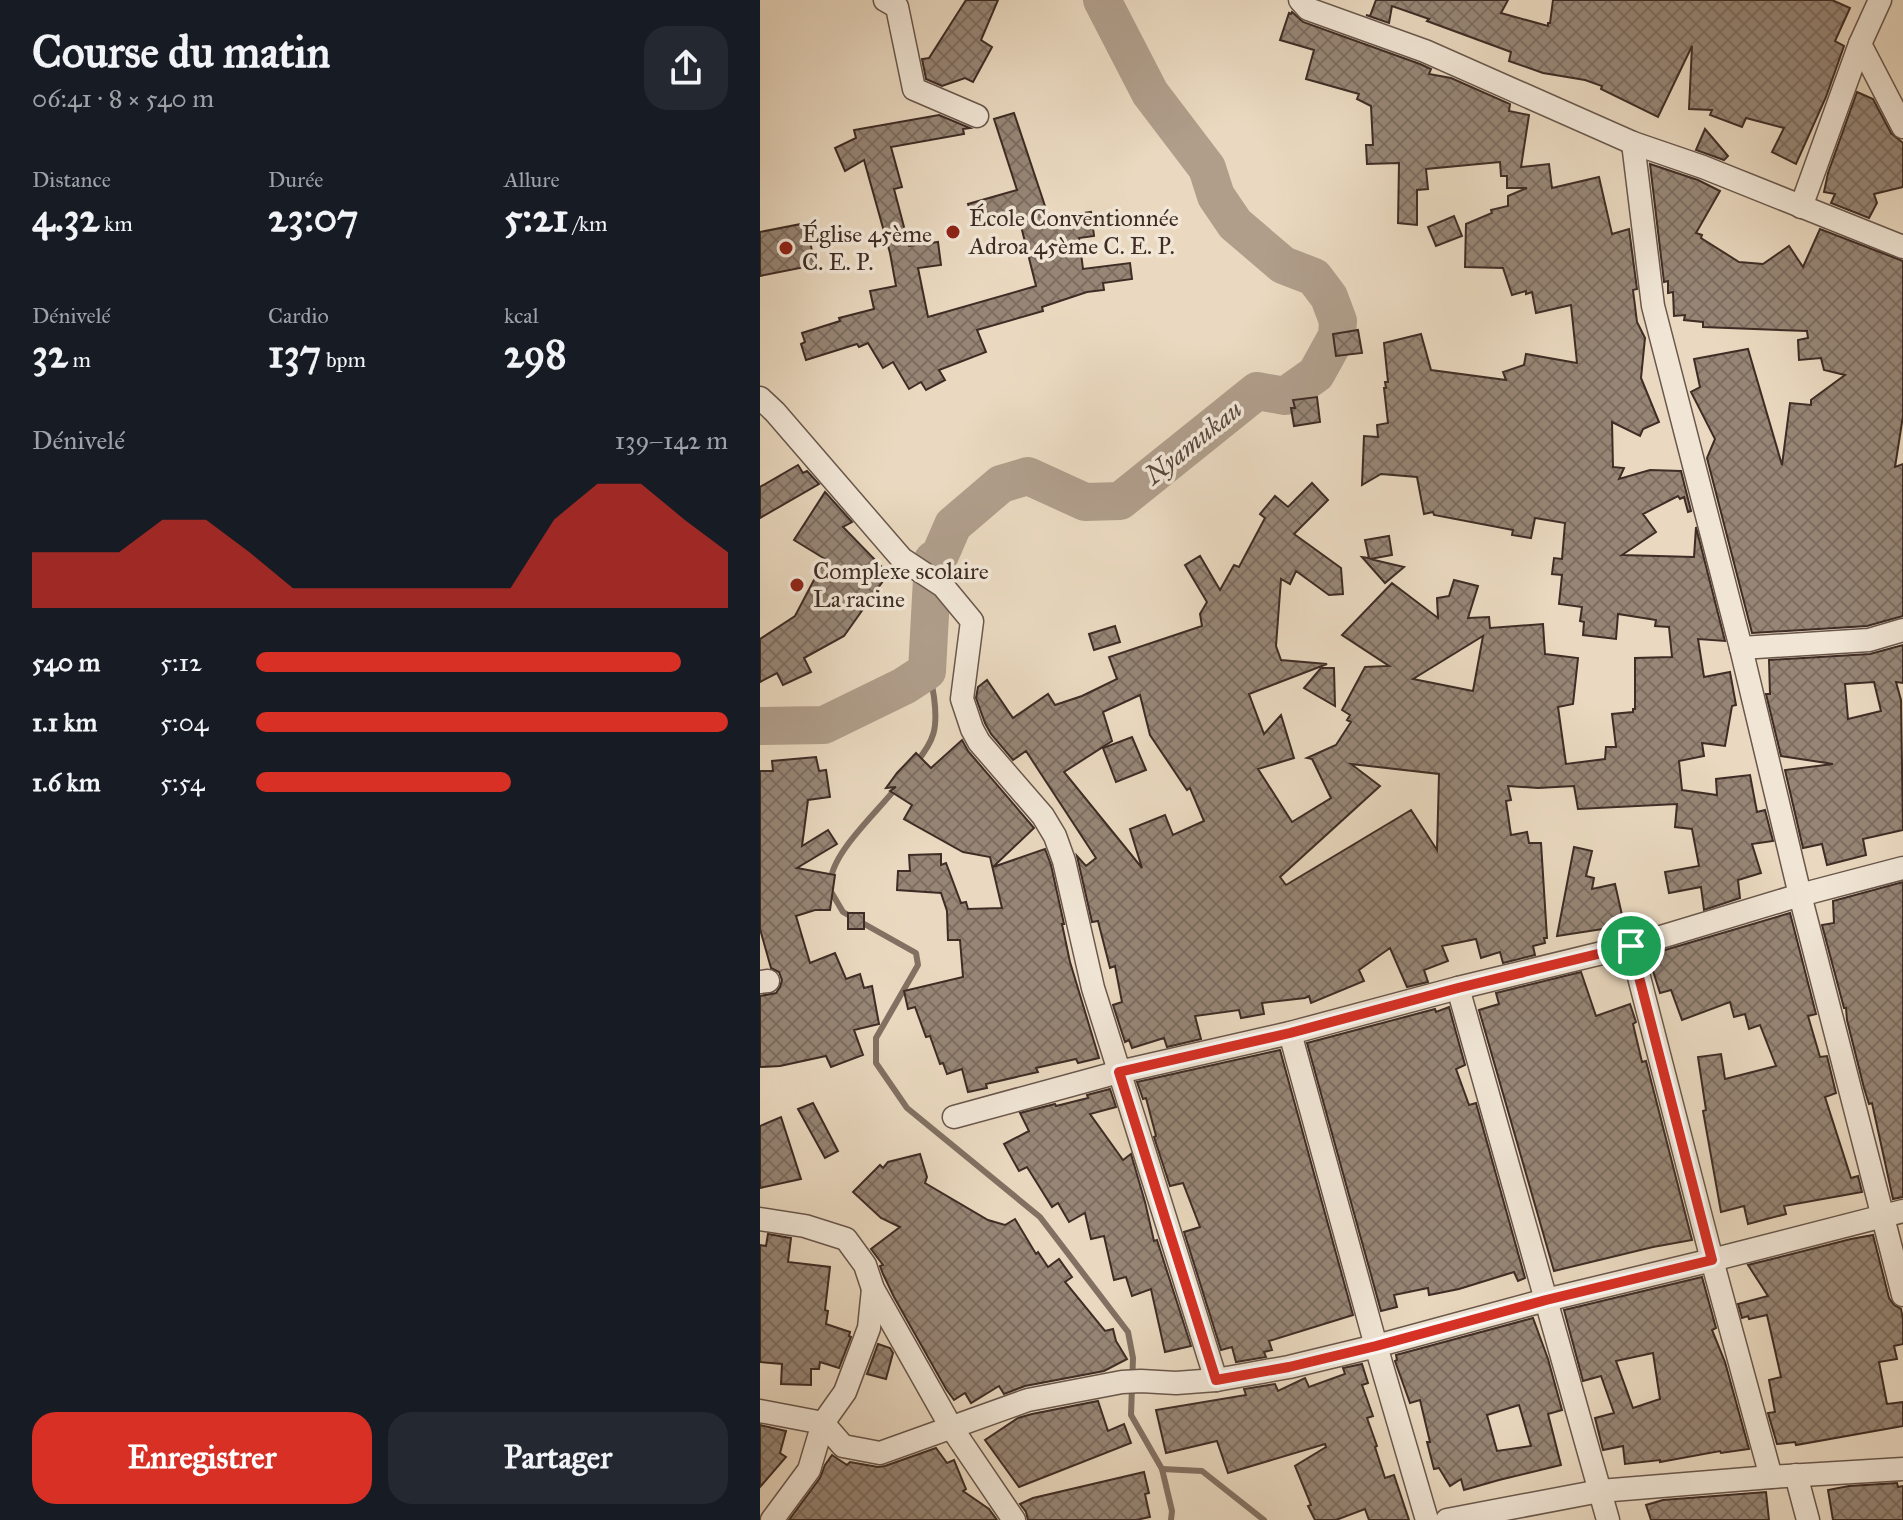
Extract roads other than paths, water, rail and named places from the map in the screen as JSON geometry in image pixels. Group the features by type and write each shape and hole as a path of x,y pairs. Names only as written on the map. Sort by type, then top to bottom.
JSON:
{"street":[{"path":"885,0 897,7 914,89 977,116"},
{"path":"1300,0 1308,9 1425,51 1633,143 1703,167 1903,247"},
{"path":"1801,207 1860,44 1880,0"},
{"path":"1860,44 1903,127"},
{"path":"1633,143 1653,306 1741,648 1800,895 1893,1213 1903,1295"},
{"path":"760,398 902,559 943,586 972,621 962,699 979,742 1043,816 1055,836 1064,861 1093,988 1216,1380"},
{"path":"1741,648 1869,640 1903,630"},
{"path":"954,1117 1119,1072 1290,1033 1631,946 1800,895 1903,868"},
{"path":"1631,946 1771,1477"},
{"path":"1458,988 1608,1520"},
{"path":"1290,1033 1427,1520"},
{"path":"760,1411 823,1423 843,1446 880,1453 1028,1400 1131,1382 1216,1380 1289,1367 1893,1213"},
{"path":"760,1219 805,1226 846,1239 865,1265 873,1289 951,1427 1012,1519"},
{"path":"772,1520 809,1470 823,1423 845,1392 869,1328 873,1289"},
{"path":"1447,1520 1600,1491 1903,1469"},
{"path":"1796,1475 1808,1520"}],"waterway":[{"name":"Nyamukau","path":"760,726 824,725 904,686 927,671 933,560 940,555 953,525 1001,484 1028,476 1085,502 1120,501 1257,391 1285,396 1316,374 1337,336 1338,321 1329,297 1314,277 1283,265 1235,224 1216,196 1207,168 1150,93 1102,0"},
{"path":"915,764 927,748 935,725 934,697 927,671"},
{"path":"831,879 848,844 896,788"},
{"path":"830,890 843,912 916,953 918,965 876,1038 876,1063 907,1108 1040,1217 1128,1332 1133,1358 1131,1415 1162,1469 1172,1511 1171,1520"},
{"path":"1162,1469 1202,1471 1264,1520"}],"place":[{"name":"École Conventionnée Adroa 45ème C. E. P.","path":"953,232"},
{"name":"Église 45ème C. E. P.","path":"786,248"},
{"name":"Complexe scolaire La racine","path":"797,585"}]}
